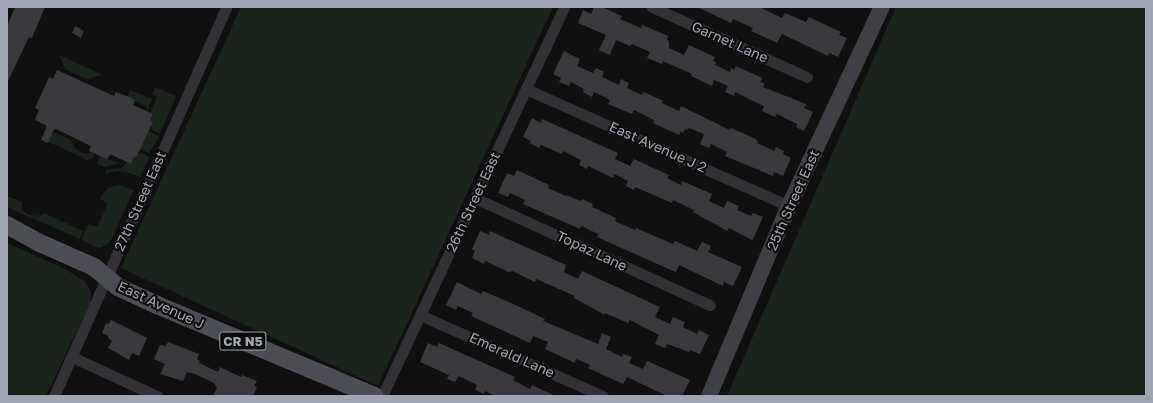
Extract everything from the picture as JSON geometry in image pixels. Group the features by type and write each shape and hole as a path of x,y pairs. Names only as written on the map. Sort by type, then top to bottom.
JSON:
{"main road":[{"name":"East Avenue J","path":"7,225 40,243 94,267 118,287 157,305 375,396"},
{"name":"East Avenue J","path":"7,233 40,243"}],"street":[{"name":"27th Street East","path":"54,396 226,7"},
{"name":"26th Street East","path":"382,396 564,7"},
{"name":"Garnet Lane","path":"652,7 807,77"},
{"name":"25th Street East","path":"709,396 789,206 882,7"},
{"name":"East Avenue J 2","path":"526,89 789,206"},
{"name":"Topaz Lane","path":"475,198 710,305"},
{"name":"Emerald Lane","path":"420,315 603,396"},
{"path":"72,357 157,396"}],"shaded area":[{"path":"241,7 553,7 378,386 121,268"},
{"path":"896,7 1146,7 1146,396 727,396"},
{"path":"59,55 103,75 86,79 65,69"},
{"path":"155,87 176,96 161,132 159,133 152,130 150,121 153,114 150,113 157,97 152,94"},
{"path":"130,90 152,99 147,111 147,107 127,97"},
{"path":"149,131 159,137 149,153 140,149"},
{"path":"53,132 71,140 75,148 80,152 87,154 95,153 92,159 87,160 47,141"},
{"path":"142,153 149,158 140,177 126,172 116,171 106,174 105,170 122,168 127,162 131,164 134,157 136,158 138,154"},
{"path":"100,156 121,163 104,167 97,164"},
{"path":"118,185 134,190 111,240 108,244 99,248 81,240 88,224 97,227 108,203 100,199 102,195 108,188"},
{"path":"7,196 22,202 22,210 29,215 40,216 44,213 83,231 80,239 7,207"},
{"path":"7,243 63,268 85,281 91,292 90,303 46,396 7,396"}],"building":[{"path":"15,7 45,7 32,38 29,37 7,83 7,26"},
{"path":"594,7 602,7 622,16 620,19 641,28 642,25 668,36 667,40 669,41 669,48 684,55 689,45 715,57 713,61 716,62 715,65 730,72 731,68 734,70 736,66 762,78 760,82 765,84 763,87 806,104 804,108 813,112 804,131 796,127 797,124 777,114 775,117 762,111 764,106 735,92 734,96 725,92 728,86 714,80 712,86 691,76 692,74 663,61 662,64 647,58 650,52 632,44 630,46 616,40 610,55 599,50 606,35 578,23 583,10 591,14"},
{"path":"697,7 762,7 763,9 782,18 785,13 806,22 809,17 841,32 839,35 847,38 838,57 829,53 828,56 782,34 777,43 751,31 753,28 733,19 731,23"},
{"path":"75,26 84,31 81,38 72,33"},
{"path":"564,51 580,59 577,66 593,73 596,68 604,72 602,77 619,85 621,79 629,83 627,88 642,95 643,92 655,97 663,101 662,103 679,111 681,106 730,130 731,128 754,138 758,141 757,143 774,151 776,147 784,151 783,154 791,158 783,176 774,172 773,176 725,156 727,152 711,144 709,148 700,144 704,134 689,128 687,130 685,129 683,133 681,131 679,135 653,123 654,120 634,110 632,114 608,104 610,100 594,92 592,97 583,92 584,89 571,82 569,86 559,82 561,78 553,74"},
{"path":"57,70 114,96 116,92 127,96 135,100 133,105 153,114 150,121 153,122 136,158 134,157 131,164 110,154 107,159 89,151 91,146 56,129 54,129 48,143 41,140 47,126 35,120 39,110 35,108 49,77 53,79"},
{"path":"532,118 541,123 542,119 618,153 615,159 630,166 634,159 669,175 667,178 681,185 682,181 712,194 709,201 724,208 727,201 739,206 737,210 751,216 753,213 763,217 754,237 752,240 729,228 727,231 693,212 694,210 673,200 672,203 635,187 634,190 626,186 628,181 614,174 613,178 588,166 587,169 579,165 581,160 563,151 562,154 541,145 539,148 530,143 531,141 523,137"},
{"path":"517,170 549,185 548,188 566,196 581,201 582,199 593,204 592,207 616,218 615,221 635,230 636,228 673,244 675,241 697,251 702,242 711,246 708,252 742,267 733,286 724,282 723,286 679,265 676,272 597,237 598,234 581,226 580,229 523,204 525,200 510,193 508,197 498,193 507,173 514,176"},
{"path":"480,231 489,235 490,231 566,265 564,272 578,279 582,271 660,307 655,317 670,324 673,317 685,322 683,327 697,334 699,330 709,335 700,354 690,350 689,352 667,344 665,348 655,344 659,335 630,320 628,323 605,313 605,315 574,298 575,296 536,279 535,282 512,271 509,272 485,261 484,264 472,258 475,251 472,249"},
{"path":"457,282 481,294 483,291 511,303 545,319 543,321 598,344 602,333 611,337 606,349 622,357 623,354 632,357 629,363 643,369 647,361 690,380 682,396 667,396 627,377 623,384 588,368 590,365 576,359 575,363 545,349 548,342 533,336 530,343 471,316 473,313 458,306 456,310 446,305"},
{"path":"111,320 147,338 139,356 132,353 129,360 108,348 112,341 108,338 108,336 102,333 106,323 109,324"},
{"path":"168,342 199,354 197,359 200,361 199,363 218,372 220,367 241,377 242,375 257,381 254,386 257,387 253,396 213,396 217,388 214,383 195,374 187,372 183,381 160,374 165,364 154,359 160,345 166,346"},
{"path":"428,343 437,347 439,343 515,377 513,380 530,389 532,385 555,396 496,396 485,391 484,394 475,390 477,385 459,376 455,382 447,379 449,375 420,362"}]}
